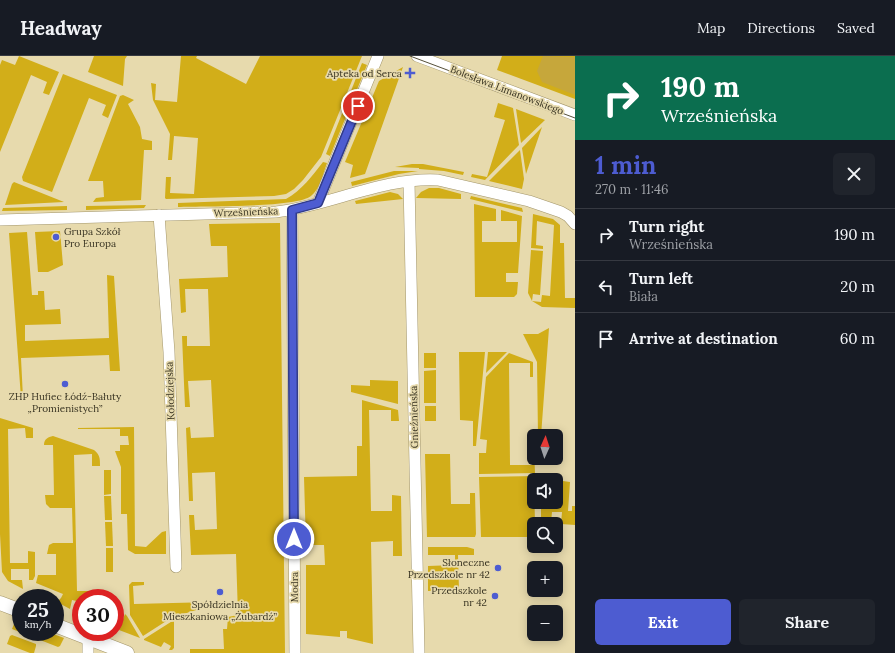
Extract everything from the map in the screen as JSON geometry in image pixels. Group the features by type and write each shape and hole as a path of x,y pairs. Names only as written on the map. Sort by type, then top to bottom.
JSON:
{"main road":[{"path":"0,603 12,608"},
{"path":"96,641 127,653"}],"street":[{"path":"318,203 378,56"},
{"name":"Bolesława Limanowskiego","path":"417,56 575,115"},
{"name":"Wrześnieńska","path":"0,220 276,212 292,210 380,187 409,182 438,180 529,201 561,212 568,216 575,224"},
{"name":"Gnieźnieńska","path":"409,182 419,653"},
{"name":"Modra","path":"292,210 295,653"},
{"name":"Kołodziejska","path":"159,216 169,352 176,567"},
{"path":"88,641 88,653"}],"shaded area":[{"path":"19,56 59,72 49,95 43,93 47,82 31,75 0,152 0,65 2,60 15,65"},
{"path":"94,56 127,56 125,59 123,86 88,72"},
{"path":"181,56 197,56 196,58 246,84 260,56 362,56 321,157 294,189 286,194 274,196 166,199 166,177 171,177 170,193 194,194 198,138 174,136 172,160 168,160 170,134 153,100 151,83 156,84 155,100 177,102"},
{"path":"502,56 575,56 575,99 497,70"},
{"path":"543,56 575,57 575,95 542,82 537,71"},
{"path":"362,63 367,65 330,156 326,154"},
{"path":"403,67 365,174 350,178 353,165 345,162 379,81"},
{"path":"63,74 117,95 108,118 102,115 106,105 89,98 52,192 23,181 22,177"},
{"path":"123,95 134,100 128,104 140,127 142,139 152,141 152,150 144,150 141,200 93,202 96,198 104,197 103,181 88,181 120,96"},
{"path":"498,103 513,108 519,145 485,180 471,177 472,174 487,177 505,120 494,117"},
{"path":"516,109 545,120 521,143"},
{"path":"542,127 526,174 522,148"},
{"path":"520,150 524,179 522,189 489,181"},
{"path":"323,162 327,163 317,189 311,196 302,200 287,203 178,207 178,203 286,199 302,187"},
{"path":"423,164 464,172 463,175 419,168 395,167"},
{"path":"394,171 418,171 399,174 352,186 351,182"},
{"path":"14,182 64,202 5,205"},
{"path":"429,188 439,188 461,194 461,199 416,198 421,192"},
{"path":"390,192 398,194 403,199 356,204 355,201"},
{"path":"471,196 522,208 523,212 470,199"},
{"path":"474,204 496,209 496,221 482,221 482,242 517,242 517,221 501,221 501,210 522,216 518,273 506,273 506,282 518,282 517,294 514,297 475,297"},
{"path":"146,205 144,208 86,210 86,206"},
{"path":"67,206 67,210 2,211 3,208"},
{"path":"533,214 553,219 560,225 560,243 564,243 565,298 575,298 575,308 542,307 532,301 541,302 542,295 550,296 554,225 537,221 536,245 543,246 543,249 531,248"},
{"path":"280,223 285,653 190,653 190,649 224,649 223,629 227,629 228,617 238,615 236,554 191,555 189,515 194,515 195,530 217,529 215,472 192,473 193,501 189,501 186,428 190,427 191,438 214,437 211,380 188,381 190,407 185,407 182,336 187,336 187,346 210,346 208,289 185,289 186,312 181,313 179,279 228,277 227,246 211,246 209,224"},
{"path":"60,231 63,265 48,272 38,272 35,232"},
{"path":"27,232 32,295 38,295 38,291 44,291 45,310 60,309 61,324 25,325 25,341 109,338 107,275 114,276 120,371 110,371 109,355 21,358 23,398 21,398 9,233"},
{"path":"531,250 543,251 540,295 533,294 532,301 528,293"},
{"path":"549,328 542,429 538,429 537,362 523,334 538,334"},
{"path":"459,352 485,352 476,446 473,446 473,421 460,420"},
{"path":"488,352 507,352 486,373"},
{"path":"424,353 436,353 436,368 424,368"},
{"path":"509,353 533,362 533,377 530,377 530,363 509,363 510,465 535,465 535,473 479,474 479,453 486,453 487,440 480,439 486,377"},
{"path":"436,370 436,403 424,403 424,371"},
{"path":"370,380 398,381 398,404 351,392 351,385 370,386"},
{"path":"362,400 398,410 399,421 391,421 391,410 369,410 371,511 392,511 392,495 401,496 402,556 393,556 393,541 371,542 373,644 347,638 347,631 340,631 340,637 306,634 306,565 325,565 324,545 306,545 304,477 357,476 357,446 362,446"},
{"path":"425,406 436,406 436,421 425,421"},
{"path":"0,418 33,428 33,438 26,438 25,428 8,429 10,563 28,563 28,551 35,552 35,576 33,580 29,580 29,569 11,569 11,580 22,580 23,589 8,581 2,572 0,534"},
{"path":"134,427 135,546 146,547 162,532 166,531 166,554 135,554 128,550 127,514 121,514 121,467 115,451 120,451 120,445 129,445 128,436 120,436 120,429 78,429"},
{"path":"53,436 94,450 99,455 100,461 100,466 92,466 92,454 74,455 77,589 72,589 70,609 64,606 64,589 51,589 36,583 38,575 56,575 56,554 47,554 49,545 53,543 73,543 72,508 50,508 46,504 45,495 54,495 53,445 44,445 45,441 49,437"},
{"path":"425,454 450,454 451,504 470,504 470,493 475,493 475,537 427,537"},
{"path":"104,470 111,470 111,494 104,495"},
{"path":"527,476 527,509 535,509 535,517 527,517 527,537 481,537 479,477"},
{"path":"563,481 570,482 568,511 572,511 572,506 575,506 575,525 563,524 562,512 552,512 552,517 541,517 541,509 563,509"},
{"path":"104,496 111,496 112,520 105,520"},
{"path":"105,522 112,522 113,546 106,546"},
{"path":"428,547 467,547 474,549 474,555 458,555 459,590 428,591 428,566 455,565 455,555 428,555"},
{"path":"106,548 113,548 113,572 106,572"},
{"path":"132,582 144,582 144,585 133,586 134,604 212,602 212,605 171,618 143,636 130,615 129,585"},
{"path":"125,614 140,638 124,632"},
{"path":"174,620 174,648 172,650 169,650 171,646 164,642 161,647 144,640 144,639"},
{"path":"12,635 12,641 28,641 36,644 34,653 30,653 7,644 10,636"},
{"path":"43,641 62,641 58,647"}],"tram line":[{"path":"410,56 575,118"}],"place":[{"name":"Apteka od Serca","path":"410,73"},
{"name":"Grupa Szkół Pro Europa","path":"56,237"},
{"name":"ZHP Hufiec Łódź-Bałuty „Promienistych”","path":"65,384"},
{"name":"Słoneczne Przedszkole nr 42","path":"498,568"},
{"name":"Spółdzielnia Mieszkaniowa „Żubardź”","path":"220,592"},
{"name":"Przedszkole nr 42","path":"495,596"}],"route":[{"path":"294,539 292,210 318,203 358,106"}]}
